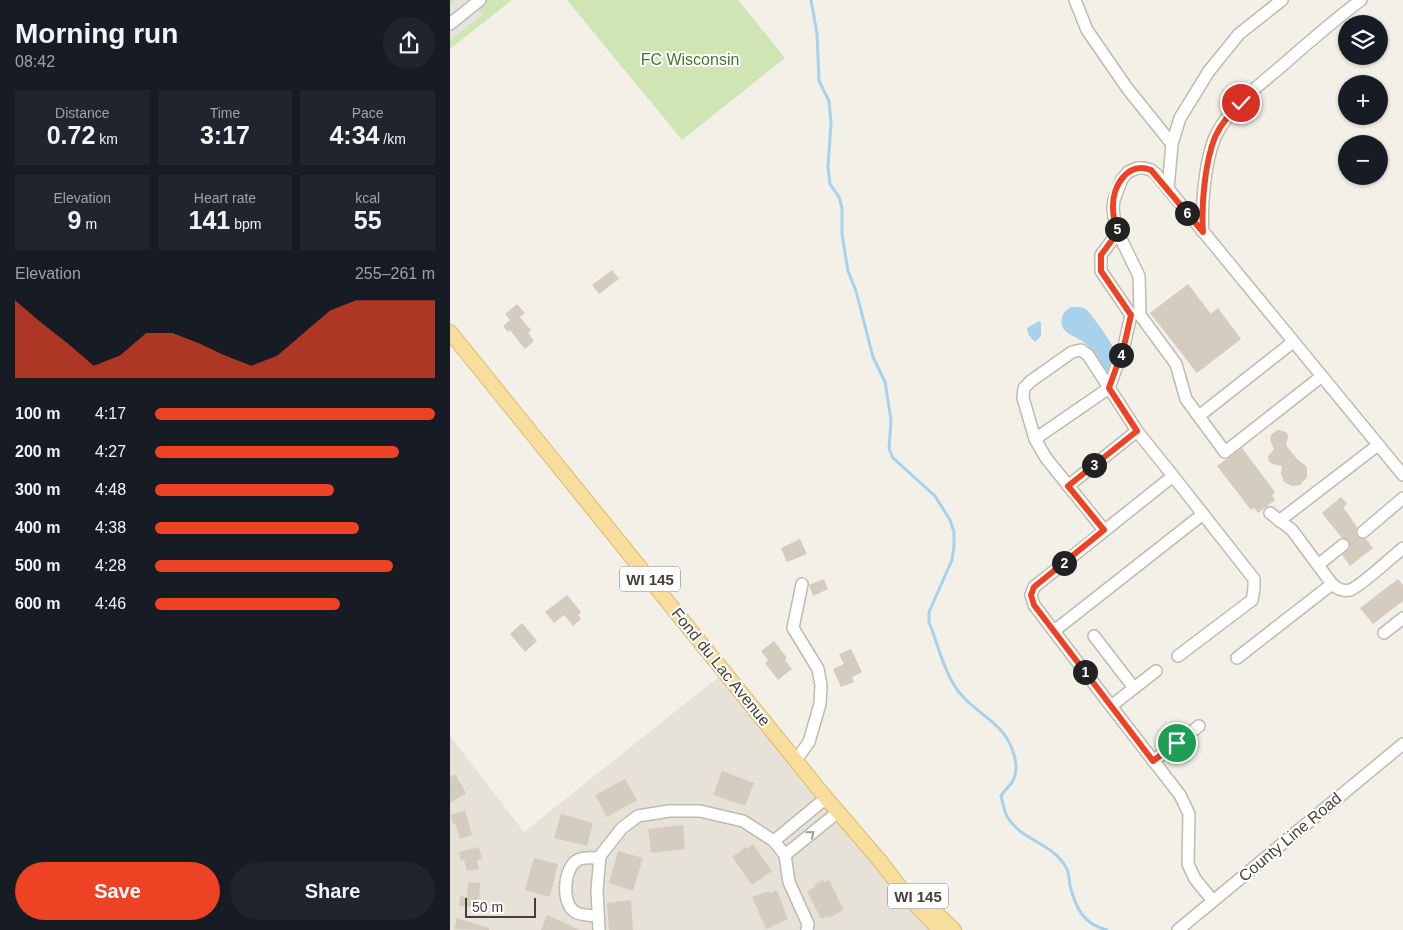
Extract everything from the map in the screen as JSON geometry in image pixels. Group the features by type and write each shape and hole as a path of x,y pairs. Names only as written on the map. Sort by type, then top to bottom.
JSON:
{"main road":[{"name":"Fond du Lac Avenue","path":"450,332 826,798 881,862 906,895 940,930"},
{"name":"Fond du Lac Avenue","path":"881,862 954,930"}],"street":[{"path":"450,24 480,0"},
{"path":"1075,0 1087,30 1127,88 1172,144"},
{"path":"1168,189 1172,144 1180,118 1209,71 1239,34 1282,0"},
{"path":"1203,232 1202,208 1207,170 1213,143 1222,125 1230,114 1256,89 1353,2"},
{"path":"1322,376 1225,452 1186,399 1176,364 1140,315 1139,276 1118,232 1114,216 1114,200 1120,183 1128,172 1137,168 1151,170 1168,189 1293,342 1322,376 1403,475"},
{"path":"1035,439 1109,388 1124,346 1131,315 1101,271 1101,255 1118,232"},
{"path":"1199,416 1293,342"},
{"path":"1104,530 1046,458 1035,439 1023,398 1024,388 1030,381 1072,352 1081,350 1088,355 1137,431 1254,579 1252,600 1178,656"},
{"path":"1068,486 1137,431"},
{"path":"1279,522 1378,445"},
{"path":"1173,476 1034,587 1031,595 1034,605 1180,795 1188,814 1188,864 1195,879 1213,901"},
{"path":"1363,532 1403,498"},
{"path":"1270,513 1279,522 1292,530 1332,584 1340,590 1349,590 1358,585 1403,548"},
{"path":"1054,631 1203,514"},
{"path":"1318,565 1343,545"},
{"path":"796,760 809,742 820,704 821,685 818,669 793,628 802,584"},
{"path":"1237,658 1332,584"},
{"path":"1384,633 1403,618"},
{"path":"1094,636 1134,688"},
{"path":"1111,706 1156,671"},
{"path":"1153,761 1199,726"},
{"name":"County Line Road","path":"1178,930 1403,744"},
{"path":"774,841 826,798"},
{"path":"599,930 597,890 600,858 622,828 638,816 669,811 700,811 743,820 774,841 785,856 789,882 808,924 807,930"},
{"path":"785,856 838,812"},
{"path":"598,916 574,912 566,902 564,889 572,866 577,861 580,859 600,858"}],"shaded area":[{"path":"456,0 470,0 483,14 450,41 450,5"},
{"path":"725,672 940,930 450,930 450,736 524,832"}],"green space":[{"path":"450,0 512,0 450,49"},
{"name":"FC Wisconsin","path":"567,0 738,0 785,58 682,140"}],"water":[{"path":"1072,307 1082,307 1087,310 1109,340 1118,356 1114,371 1100,368 1089,347 1063,328 1063,316"},
{"path":"1039,321 1041,323 1041,336 1035,342 1028,334 1027,328"}],"building":[{"path":"612,270 619,279 599,294 592,285"},
{"path":"1188,284 1211,314 1218,308 1241,339 1197,373 1150,313"},
{"path":"517,304 525,313 520,317 531,330 528,333 534,341 525,349 510,330 508,332 503,326 510,320 505,314"},
{"path":"1277,430 1287,433 1286,445 1297,459 1307,467 1307,477 1300,485 1292,486 1284,482 1281,473 1282,466 1269,462 1268,456 1274,449 1270,440 1271,435"},
{"path":"1242,448 1275,492 1272,495 1275,500 1258,513 1254,508 1251,510 1217,466"},
{"path":"1341,497 1347,504 1343,507 1357,527 1357,536 1361,539 1366,539 1373,548 1350,566 1342,555 1350,548 1349,541 1342,538 1322,513"},
{"path":"800,539 807,554 787,562 781,548"},
{"path":"824,579 828,589 813,596 809,585"},
{"path":"1398,579 1403,585 1403,601 1373,624 1360,608"},
{"path":"567,595 581,612 578,615 581,619 573,626 564,615 554,623 545,612"},
{"path":"522,623 537,641 525,652 510,634"},
{"path":"774,641 787,658 785,660 792,669 778,680 765,663 768,660 761,651"},
{"path":"851,649 862,672 852,677 854,682 841,687 833,669 844,664 839,654"},
{"path":"722,771 754,783 745,806 713,795"},
{"path":"455,774 466,793 450,803 450,777"},
{"path":"625,779 637,800 607,817 595,795"},
{"path":"465,810 472,835 460,839 455,823 453,824 450,815"},
{"path":"561,814 593,823 587,846 554,838"},
{"path":"683,825 685,849 651,853 648,829"},
{"path":"753,844 772,871 752,885 732,857"},
{"path":"479,847 482,859 477,860 479,869 467,871 464,860 461,861 459,852"},
{"path":"618,851 643,858 633,891 609,883"},
{"path":"534,858 558,864 550,897 525,890"},
{"path":"823,880 824,882 829,880 844,910 829,918 828,916 821,919 807,891"},
{"path":"468,882 480,883 479,899 476,899 476,907 459,906 460,896 467,897"},
{"path":"777,890 788,919 766,929 752,897"},
{"path":"631,900 633,930 609,930 607,903"},
{"path":"547,915 580,930 541,930"},
{"path":"457,918 489,928 489,930 454,929"}],"waterway":[{"path":"811,0 817,34 819,81 829,101 831,123 828,167 830,184 839,197 842,208 842,234 848,271 856,291 873,357 885,382 891,420 889,449 893,458 935,496 950,520 954,532 952,560 929,612 929,622 953,683 968,702 995,724 1009,743 1015,758 1016,772 1012,783 1001,796 1008,818 1021,832 1058,857 1067,869 1072,894 1082,914 1092,924 1107,930"}],"route":[{"path":"1177,743 1153,761 1034,605 1031,595 1034,587 1104,530 1068,486 1137,431 1109,388 1124,346 1131,315 1101,271 1101,255 1118,232 1113,208 1116,190 1128,172 1137,168 1151,170 1203,232 1202,208 1207,170 1215,137 1230,114 1241,103"}]}
